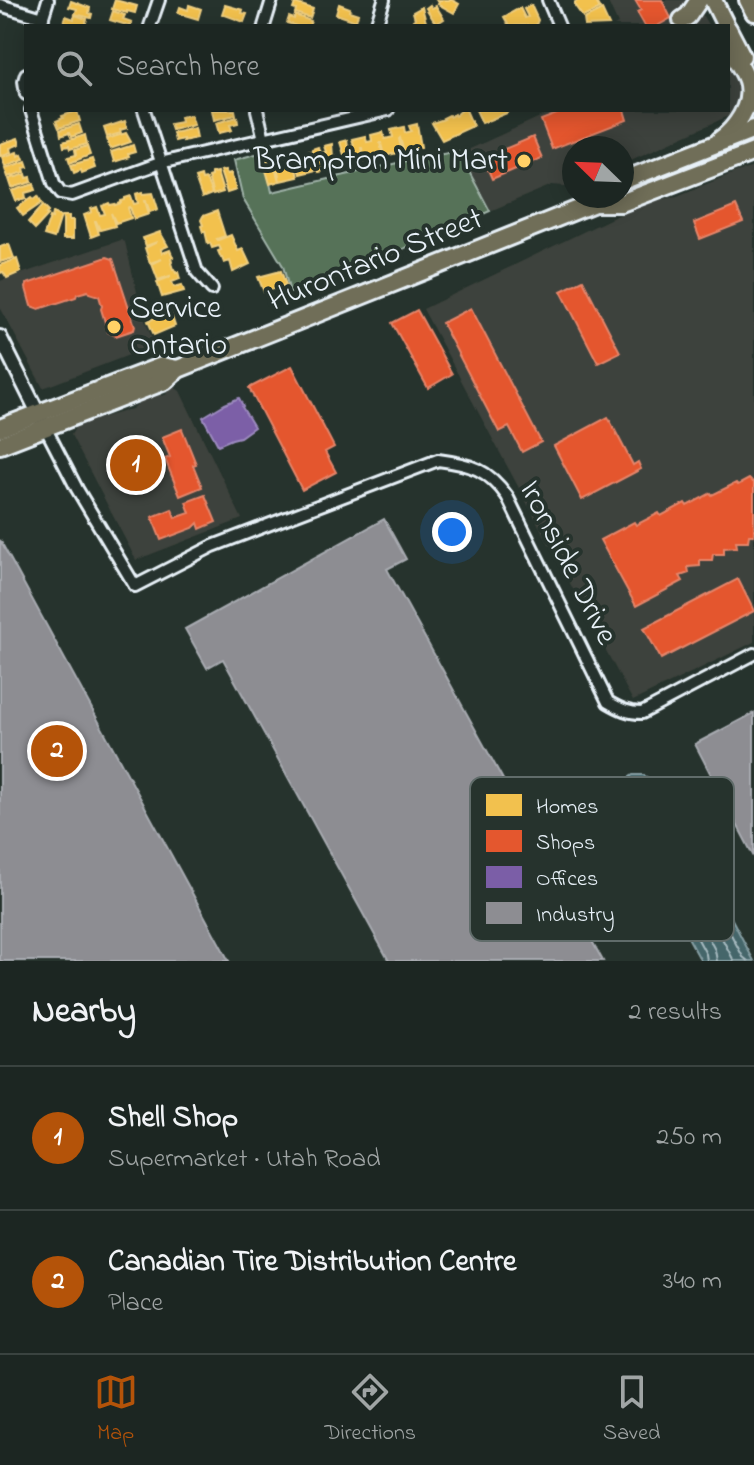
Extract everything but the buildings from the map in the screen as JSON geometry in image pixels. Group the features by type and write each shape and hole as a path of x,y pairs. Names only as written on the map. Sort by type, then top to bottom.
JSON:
{"main road":[{"path":"682,20 699,0"},
{"path":"713,0 725,24"},
{"path":"748,0 754,12"},
{"path":"730,34 754,79"},
{"path":"714,145 736,125 746,106 748,84 734,56 737,47"},
{"path":"634,176 754,129"},
{"name":"Hurontario Street","path":"634,198 754,152"},
{"path":"716,167 727,171 754,161"},
{"name":"Hurontario Street","path":"0,445 42,420 162,366 178,369 249,343 578,208"},
{"name":"Hurontario Street","path":"0,428 42,420"}],"street":[{"path":"0,5 41,22 48,0"},
{"path":"151,24 159,0"},
{"path":"265,24 272,0"},
{"path":"377,24 384,0"},
{"path":"548,0 558,24"},
{"path":"32,112 54,183 61,193 72,195 160,163 366,113"},
{"path":"145,112 197,272 212,289"},
{"path":"257,112 264,139"},
{"path":"0,337 42,420"},
{"name":"Ironside Drive","path":"42,420 77,489 135,586 213,546 438,460 472,466 498,483 608,702 630,713 642,713 754,654"}],"shaded area":[{"path":"607,0 693,0 708,24 618,24"},
{"path":"730,70 740,88 738,105 733,114 634,159 634,136 562,136 562,186 552,185 490,211 459,154 551,112 730,112"},
{"path":"754,167 754,642 633,701 423,309 616,216"},
{"path":"121,240 125,242 142,313 155,345 43,388 0,307 0,281"},
{"path":"174,387 180,391 242,519 136,560 71,435 76,426 84,421 132,409 142,400 160,393 162,396 167,394 166,391"}],"green space":[{"path":"458,151 490,211 357,269 290,293 283,266 243,199 234,160 263,152 272,192"}],"water":[{"path":"734,923 754,961 701,961 690,941 734,941"}],"place":[{"name":"Brampton Mini Mart","path":"524,161"},
{"name":"Service Ontario","path":"114,327"},
{"name":"Shell Shop","path":"136,465"},
{"name":"Canadian Tire Distribution Centre","path":"57,751"}]}
